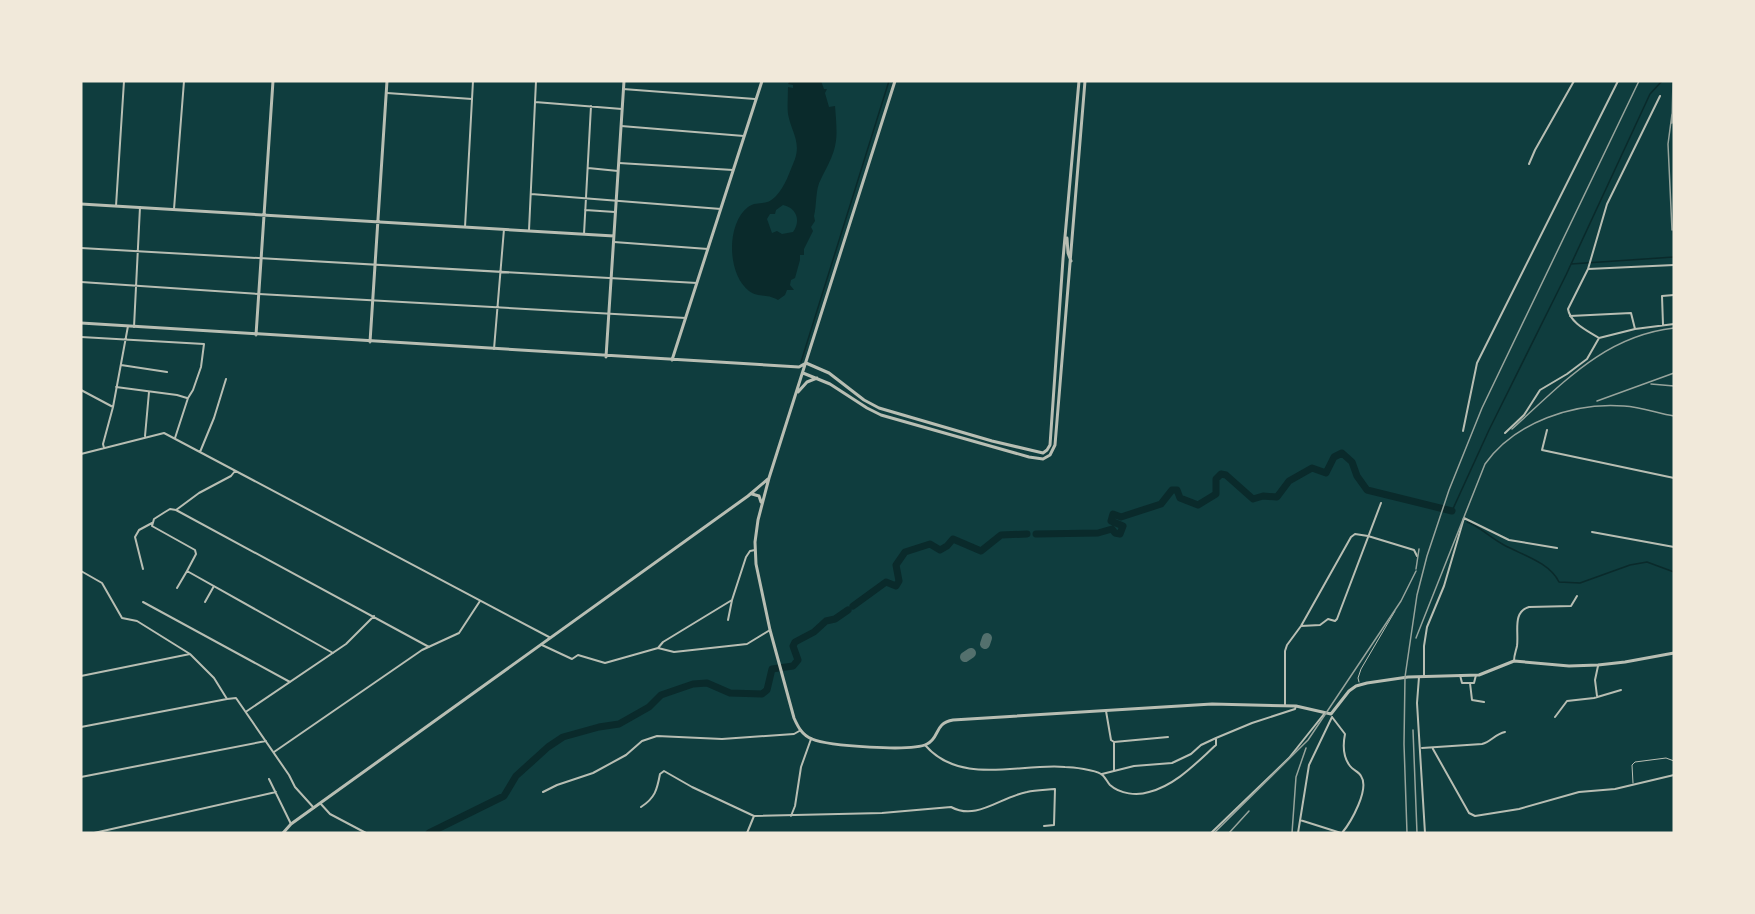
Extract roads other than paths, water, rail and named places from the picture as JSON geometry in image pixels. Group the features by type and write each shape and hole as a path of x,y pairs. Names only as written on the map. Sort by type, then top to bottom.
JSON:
{"street":[{"path":"116,206 124,81"},
{"path":"174,209 184,81"},
{"path":"256,335 273,81"},
{"path":"370,342 387,81"},
{"path":"465,227 473,81"},
{"path":"529,230 536,81"},
{"path":"606,357 624,81"},
{"path":"672,360 762,81"},
{"path":"895,81 761,504 755,550 760,589 794,718 801,730 811,739 859,746 925,745 933,739 942,724 950,721 1212,704 1296,705 1325,711 1332,715 1345,734 1343,744 1351,767 1359,773 1363,781 1362,797 1342,833 1300,820"},
{"path":"806,363 829,373 864,400 879,408 1038,453 1047,450 1050,445 1079,81"},
{"path":"799,367 803,373 830,384 876,413 948,435 1041,458 1052,454 1055,446 1072,261 1085,81"},
{"path":"1529,164 1574,81"},
{"path":"1463,432 1477,363 1618,81"},
{"path":"623,89 756,99"},
{"path":"387,93 472,99"},
{"path":"1599,338 1584,329 1570,316 1568,309 1588,269 1607,204 1660,96"},
{"path":"535,102 622,109"},
{"path":"584,234 591,106"},
{"path":"621,126 744,136"},
{"path":"619,163 733,170"},
{"path":"588,168 618,171"},
{"path":"531,194 721,209"},
{"path":"81,204 614,236"},
{"path":"134,327 140,207"},
{"path":"585,210 615,213"},
{"path":"494,349 504,229"},
{"path":"1066,233 1068,253 1072,261"},
{"path":"614,242 708,249"},
{"path":"81,248 697,283"},
{"path":"1588,269 1674,264"},
{"path":"81,282 686,318"},
{"path":"1663,325 1662,297 1674,295"},
{"path":"1570,316 1631,313 1635,329"},
{"path":"81,323 606,357 799,367 806,363"},
{"path":"1505,433 1524,415 1540,390 1567,374 1587,358 1599,338 1635,329 1674,324"},
{"path":"104,448 128,326"},
{"path":"81,337 204,344 201,367 175,438"},
{"path":"121,365 167,372"},
{"path":"797,393 807,382 818,378"},
{"path":"200,452 226,379"},
{"path":"116,387 188,398"},
{"path":"81,390 113,408"},
{"path":"145,436 149,392"},
{"path":"948,435 949,428"},
{"path":"1547,430 1542,450 1674,477"},
{"path":"81,454 161,432 551,638"},
{"path":"991,446 992,441"},
{"path":"1047,450 1052,454"},
{"path":"176,510 199,493 231,476 235,471"},
{"path":"285,832 291,824 748,496 769,478"},
{"path":"748,496 758,495 761,504"},
{"path":"1301,626 1320,625 1328,619 1335,621 1337,619 1381,503"},
{"path":"143,568 135,537 139,530 168,510 176,510 429,647"},
{"path":"1424,676 1425,638 1444,586 1464,518 1509,540 1557,548"},
{"path":"152,523 153,528 195,549 196,554 177,588"},
{"path":"1592,532 1674,547"},
{"path":"1285,705 1287,645 1301,626 1351,537 1355,534 1368,536 1414,550 1418,556"},
{"path":"728,620 746,557 750,551 755,550"},
{"path":"81,571 102,583 122,618 137,621 189,654 214,678 227,699"},
{"path":"186,571 333,653"},
{"path":"205,602 214,586"},
{"path":"1514,661 1518,617 1523,609 1571,606 1577,596"},
{"path":"658,648 663,642 732,600"},
{"path":"274,752 429,647 459,633 480,601"},
{"path":"143,602 290,682"},
{"path":"246,711 333,653 374,616"},
{"path":"542,645 572,659 578,655 605,663 658,648 674,652 747,644 770,630"},
{"path":"1298,833 1309,765 1332,715 1346,694 1360,684 1419,676 1476,675 1514,661 1569,666 1598,665 1674,653"},
{"path":"81,676 189,654"},
{"path":"1597,696 1595,685 1598,665"},
{"path":"1460,675 1462,683 1474,683 1476,675"},
{"path":"1419,676 1417,703 1425,833"},
{"path":"1470,683 1472,701 1484,702"},
{"path":"1555,717 1567,701 1594,698 1622,690"},
{"path":"81,727 236,698 274,752 295,787 314,808"},
{"path":"925,745 940,759 962,768 980,770 1063,766 1102,774 1134,766 1172,763 1191,754 1201,745 1252,723 1295,709 1296,705"},
{"path":"1106,711 1111,740 1114,742 1114,770"},
{"path":"1211,833 1287,759 1325,711"},
{"path":"543,792 593,773 618,760 642,741 657,736 722,739 794,734 801,730"},
{"path":"1420,748 1433,749 1482,744 1491,741 1497,734 1505,732"},
{"path":"1114,742 1168,737"},
{"path":"1102,774 1111,786 1126,794 1149,792 1176,780 1216,745 1216,738"},
{"path":"791,816 795,806 801,767 811,739"},
{"path":"81,777 266,741"},
{"path":"1433,749 1469,813 1475,816 1519,809 1579,792 1633,785 1674,775"},
{"path":"641,807 654,798 660,774 664,771 754,816 882,813 951,807 960,812 972,812 1005,798 1027,792 1055,789 1054,825 1044,826"},
{"path":"269,779 291,824"},
{"path":"94,833 276,792"},
{"path":"320,803 330,814 366,833"},
{"path":"747,833 754,816"}],"lane":[{"path":"1360,684 1358,678 1360,669 1395,611"},
{"path":"1633,785 1633,763 1666,758 1674,761"}],"water":[{"path":"790,81 821,81 824,89 827,89 825,93 829,107 835,106 836,144 819,183 815,221 811,227 813,231 804,249 804,255 800,255 795,278 791,280 790,285 794,290 787,290 785,295 778,300 749,291 736,273 732,249 736,225 741,215 748,207 769,201 776,196 785,184 795,159 797,147 788,114 788,87 793,88 793,85 788,84","holes":["783,205 792,209 797,219 793,232 772,233 767,219 770,214 775,214 776,210"]}],"waterway":[{"path":"801,362 889,81"},
{"path":"1454,512 1452,511 1489,430 1566,275 1650,94 1662,81"},
{"path":"1571,264 1674,257"},
{"path":"1036,534 1098,533 1112,529 1115,533 1120,534 1123,526 1111,521 1113,514 1121,517 1161,504 1172,490 1177,490 1180,498 1198,505 1216,494 1216,479 1221,474 1226,475 1253,499 1263,496 1277,497 1289,481 1312,468 1326,473 1334,457 1342,453 1352,462 1357,476 1367,490 1452,511"},
{"path":"1467,522 1499,542 1542,564 1555,575 1559,582 1580,583 1630,565 1647,562 1674,572"},
{"path":"853,606 886,582 896,586 899,581 896,565 905,552 930,544 940,550 953,539 981,551 1001,535 1027,534"},
{"path":"429,833 504,796 516,776 548,747 563,737 619,724 649,707 661,695 693,684 707,683 730,693 762,694 767,690 772,669 793,666 798,660 793,646 795,642 814,632 826,621 835,619 848,610"}],"railway":[{"path":"1407,833 1404,744 1405,677 1417,595 1427,556 1449,490 1482,408 1639,81"},
{"path":"1672,123 1673,81"},
{"path":"1672,114 1668,144 1672,230"},
{"path":"1512,429 1567,379 1605,352 1626,341 1674,328"},
{"path":"1597,401 1674,373"},
{"path":"1651,384 1674,386"},
{"path":"1416,638 1485,464 1498,449 1529,426 1585,407 1630,407 1674,416"},
{"path":"1416,569 1419,549"},
{"path":"1214,833 1308,740 1401,601 1416,571"},
{"path":"1413,730 1417,833"},
{"path":"1292,833 1296,777 1306,748"},
{"path":"1229,833 1249,811"}]}
